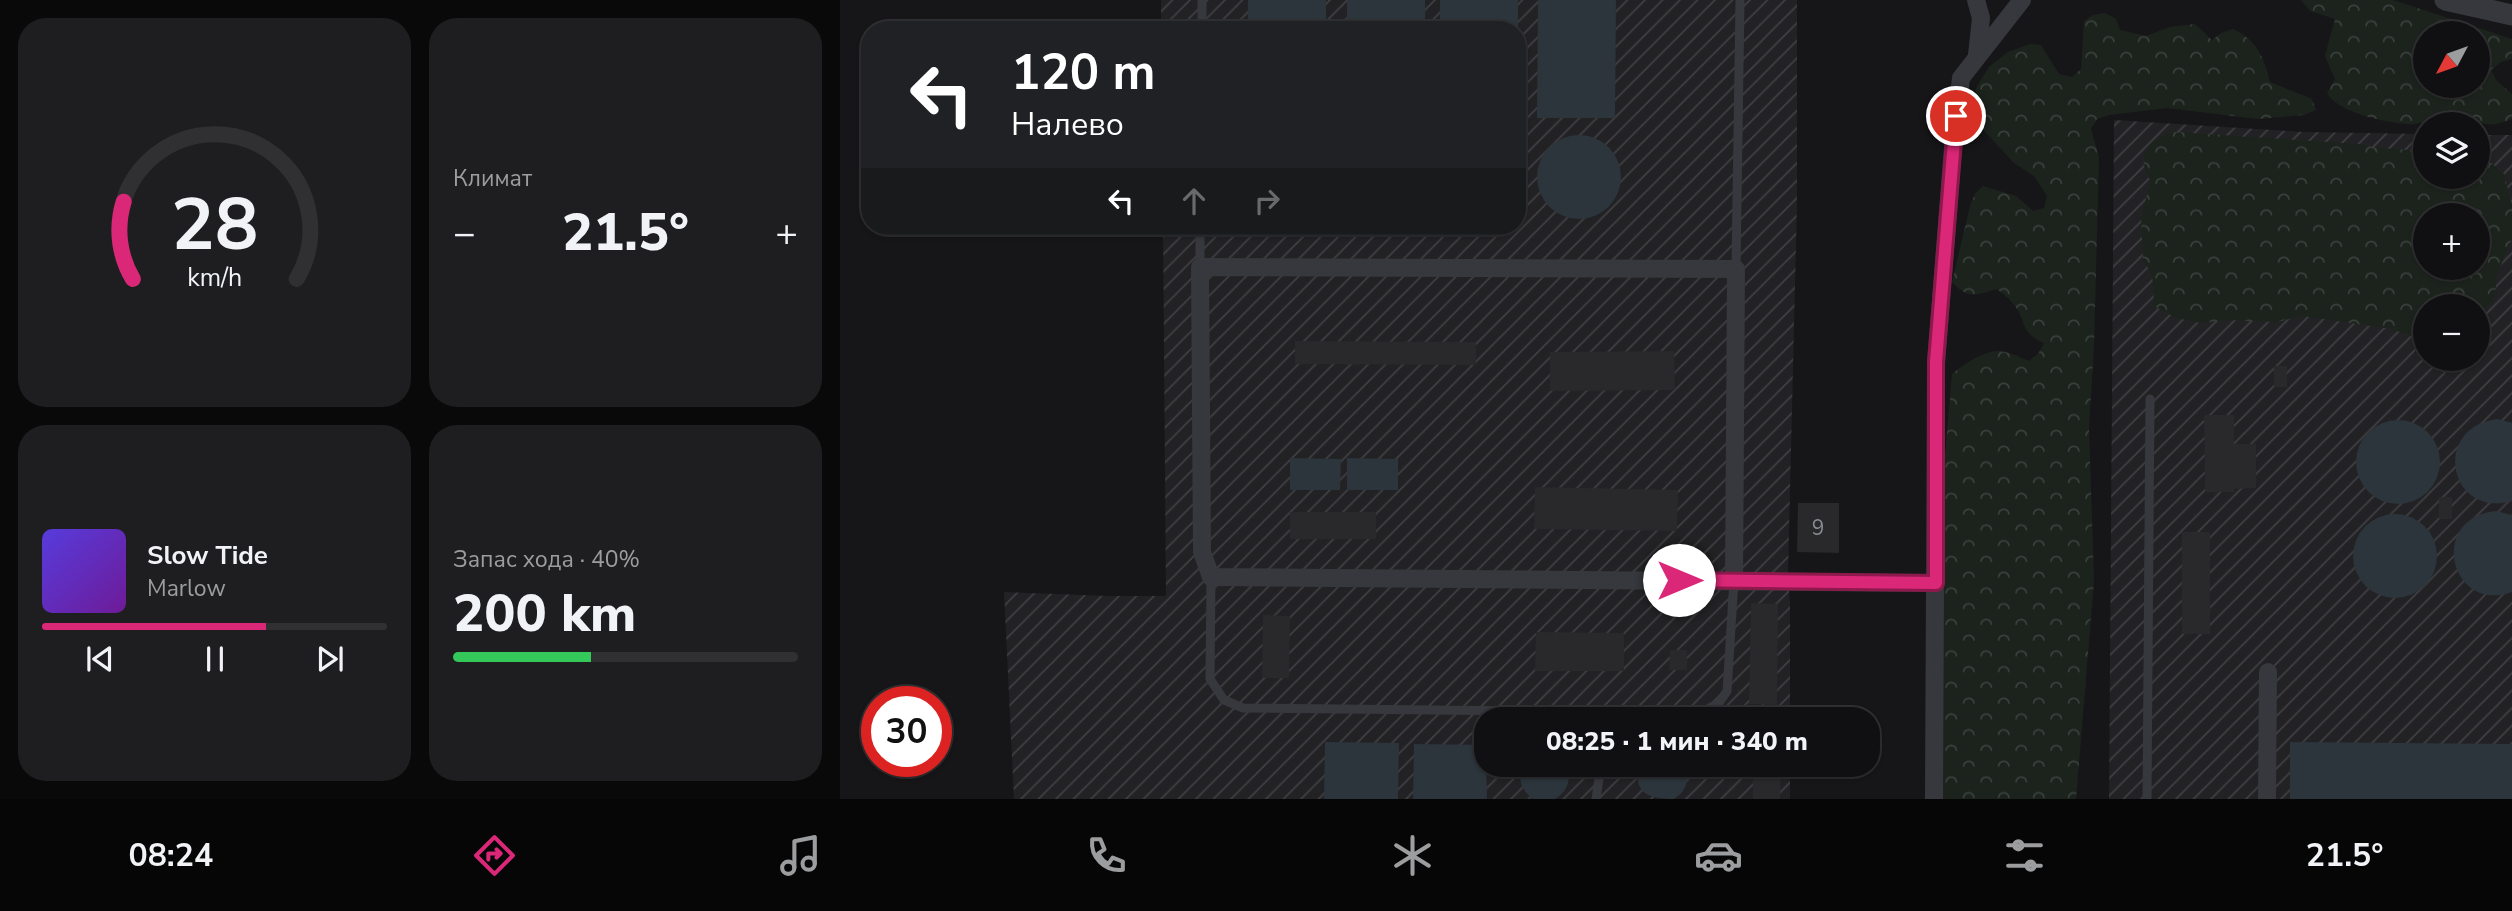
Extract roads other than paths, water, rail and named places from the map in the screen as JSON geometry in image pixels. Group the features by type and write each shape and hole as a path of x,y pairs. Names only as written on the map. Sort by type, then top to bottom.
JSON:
{"street":[{"path":"1976,0 1981,18 1977,55"},
{"path":"1934,799 1936,362 1961,78 2022,0"},
{"path":"2445,0 2512,15"},
{"path":"1734,580 1736,269 1200,267 1202,552 1211,577 1936,583"},
{"path":"2267,799 2268,672"}],"lane":[{"path":"1202,0 1202,21"},
{"path":"1736,269 1740,0"},
{"path":"1200,235 1200,267"},
{"path":"2147,799 2150,398"},
{"path":"1211,577 1210,679 1224,700 1243,708 1474,712"},
{"path":"1711,707 1719,703 1727,691 1734,580"},
{"path":"1596,799 1599,777"}]}
